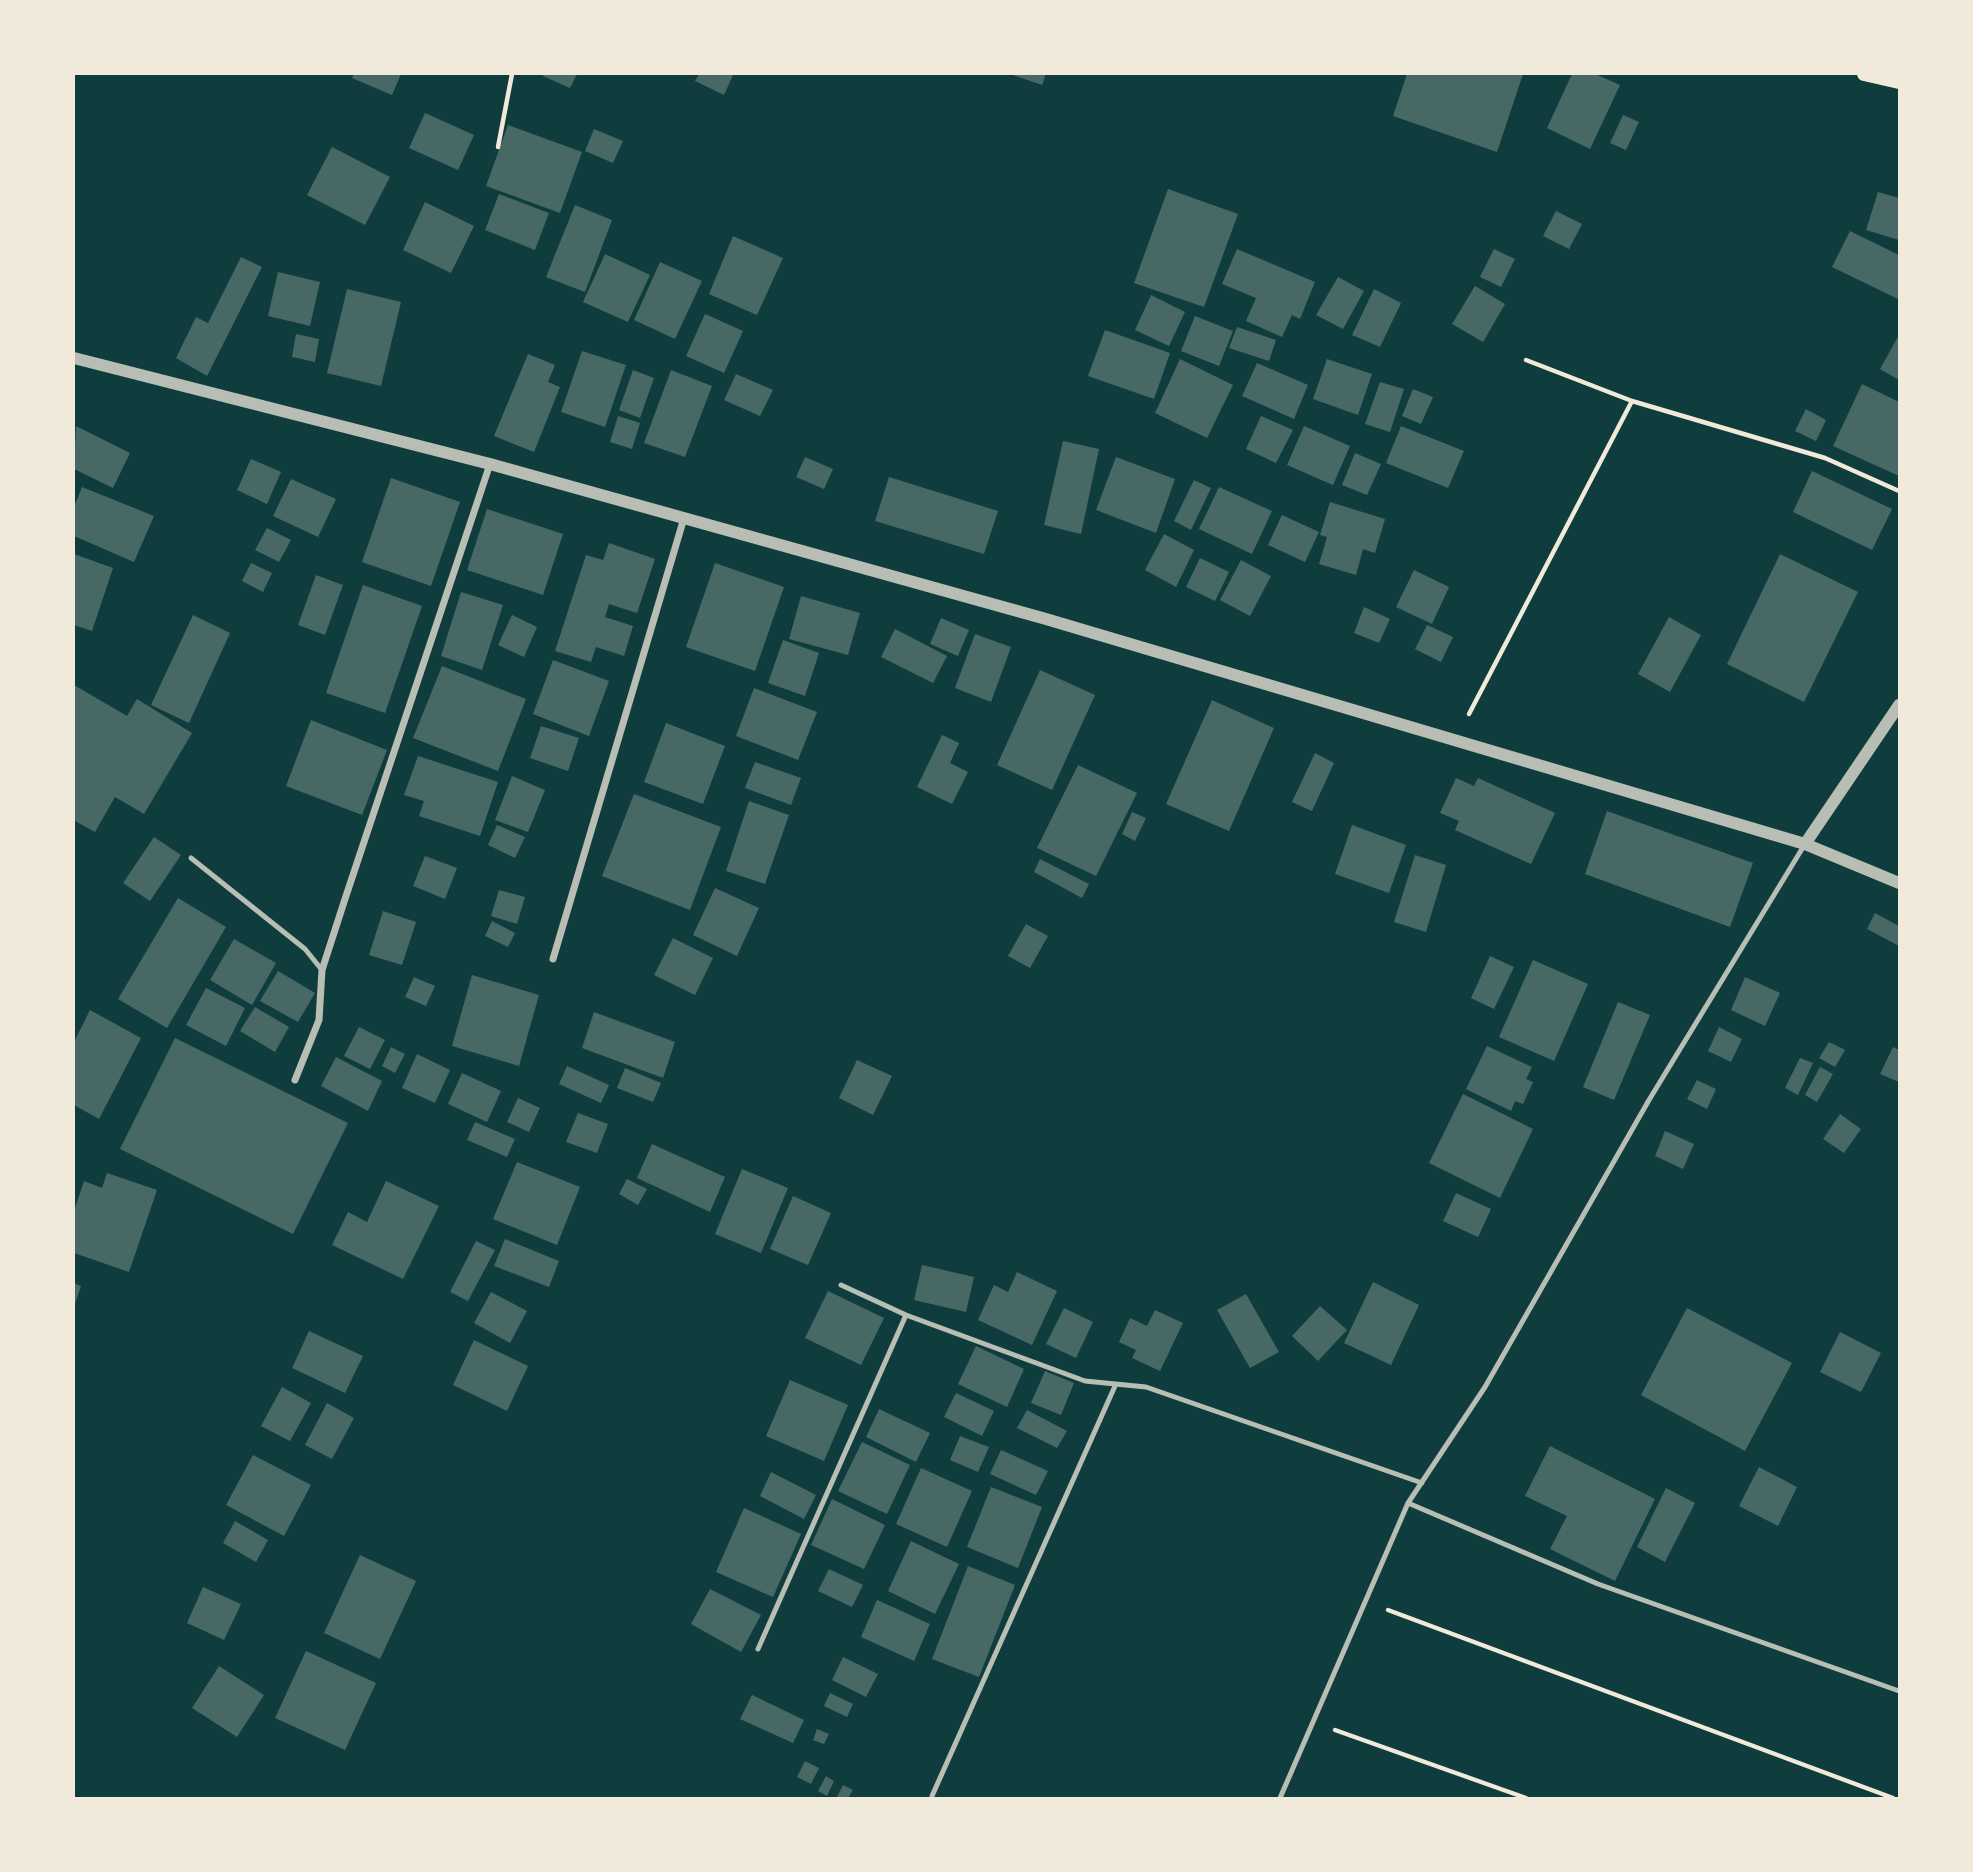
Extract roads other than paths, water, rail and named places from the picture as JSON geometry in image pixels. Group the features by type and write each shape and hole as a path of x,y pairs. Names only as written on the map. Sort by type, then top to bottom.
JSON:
{"main road":[{"path":"1864,74 1899,82"}],"street":[{"path":"74,358 490,464 1046,619 1805,844 1899,883"},
{"path":"295,1080 319,1020 322,970 490,464"},
{"path":"553,959 684,518"},
{"path":"1805,844 1899,705"}],"lane":[{"path":"1280,1798 1408,1503 1485,1387 1649,1100 1805,844"},
{"path":"191,858 305,948 322,970"},
{"path":"841,1285 906,1315 1084,1381 1146,1388 1422,1483"},
{"path":"758,1649 906,1315"},
{"path":"932,1796 1115,1386"},
{"path":"1408,1503 1598,1584 1899,1691"}]}
